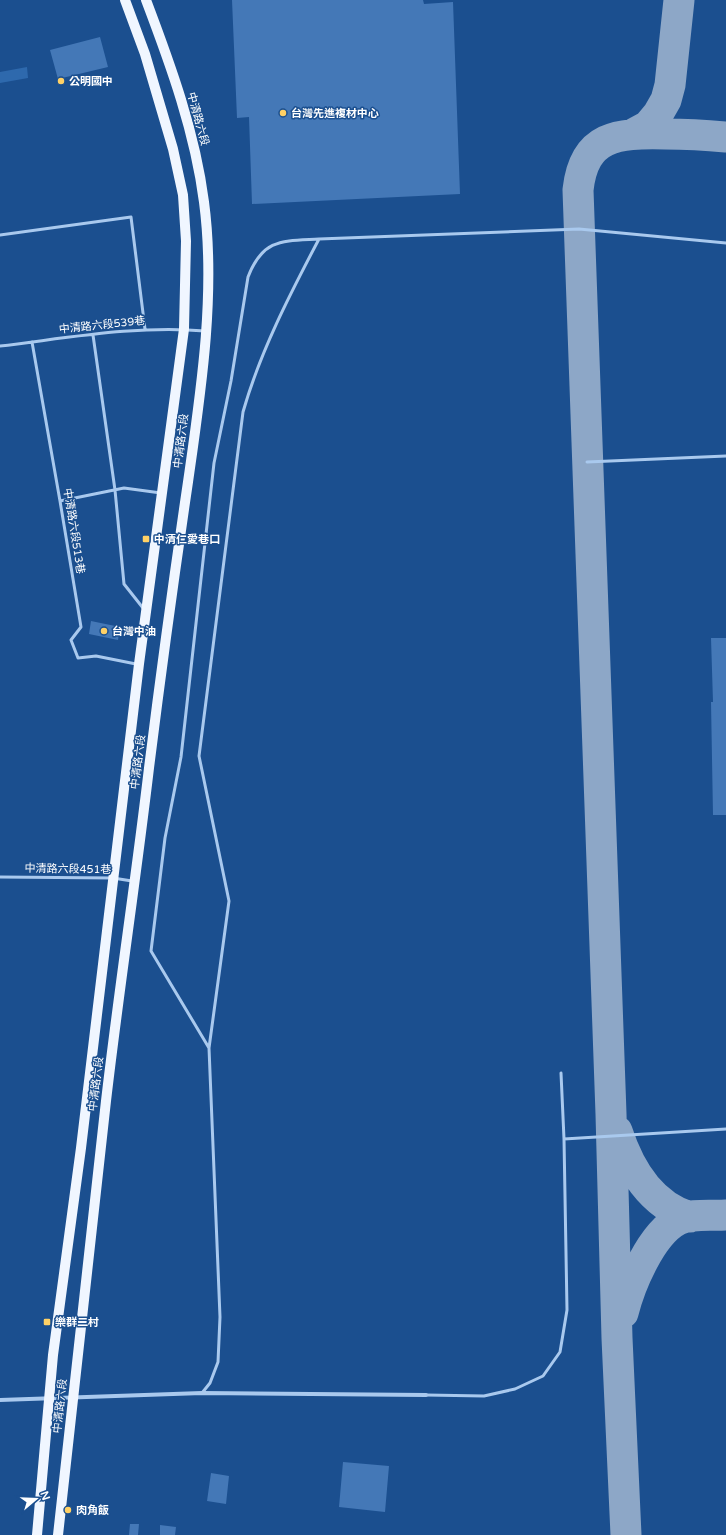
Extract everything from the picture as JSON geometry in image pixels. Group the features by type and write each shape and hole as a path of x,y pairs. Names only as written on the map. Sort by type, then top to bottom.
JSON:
{"main road":[{"name":"中清路六段","path":"37,1535 49,1398 139,664 184,329 186,241 183,195 173,149 145,54 125,0"},
{"name":"中清路六段","path":"58,1535 106,1099 136,882 159,684 193,443 207,331 207,255 204,204 194,147 173,72 146,0"}],"street":[{"path":"0,1400 202,1393 426,1395"}],"lane":[{"path":"0,235 131,217 145,329"},
{"path":"209,1048 151,951 165,838 181,757 214,463 231,381 248,277 253,263 261,253 272,245 287,241 319,239 579,229 726,243"},
{"path":"202,1393 210,1384 218,1362 220,1317 209,1048 228,900 199,756 243,412 251,381 293,288 319,239"},
{"name":"中清路六段539巷","path":"0,346 145,329 184,329 207,331"},
{"path":"93,335 115,490 124,584 147,613"},
{"name":"中清路六段513巷","path":"32,342 81,627 71,640 78,658 96,656 139,664"},
{"path":"587,462 726,456"},
{"path":"60,501 124,488 163,493"},
{"name":"中清路六段451巷","path":"0,878 113,878 136,882"},
{"path":"426,1395 484,1396 515,1389 543,1376 560,1352 567,1310 564,1139 561,1073"},
{"path":"564,1139 726,1129"}],"shaded area":[{"path":"27,67 28,78 0,83 0,72"}],"building":[{"path":"232,0 423,0 424,4 453,2 460,194 252,204 249,117 237,118"},
{"path":"100,37 108,67 58,79 50,50"},
{"name":"台灣中油","path":"91,621 120,627 118,640 89,634"},
{"path":"711,638 726,638 726,815 713,815 711,702 713,702"},
{"path":"343,1462 389,1466 385,1512 339,1507"},
{"path":"211,1473 229,1476 226,1504 207,1501"},
{"path":"130,1524 139,1524 138,1535 129,1535"},
{"path":"160,1525 176,1527 175,1535 160,1535"}],"taxiway":[{"path":"635,133 648,126 658,114 666,100 670,85 679,0"},
{"path":"626,1535 617,1338 611,1114 578,190 581,172 587,158 596,148 606,141 618,137 648,134 688,134 726,137"},
{"path":"617,1131 628,1158 643,1183 664,1204 690,1217"},
{"path":"623,1313 636,1275 643,1261 659,1236 668,1227 678,1220 689,1216 726,1215"}],"place":[{"name":"公明國中","path":"61,81"},
{"name":"台灣先進複材中心","path":"283,113"},
{"name":"中清仁愛巷口","path":"146,539"},
{"name":"台灣中油","path":"104,631"},
{"name":"樂群二村","path":"47,1322"},
{"name":"肉角飯","path":"68,1510"}]}
